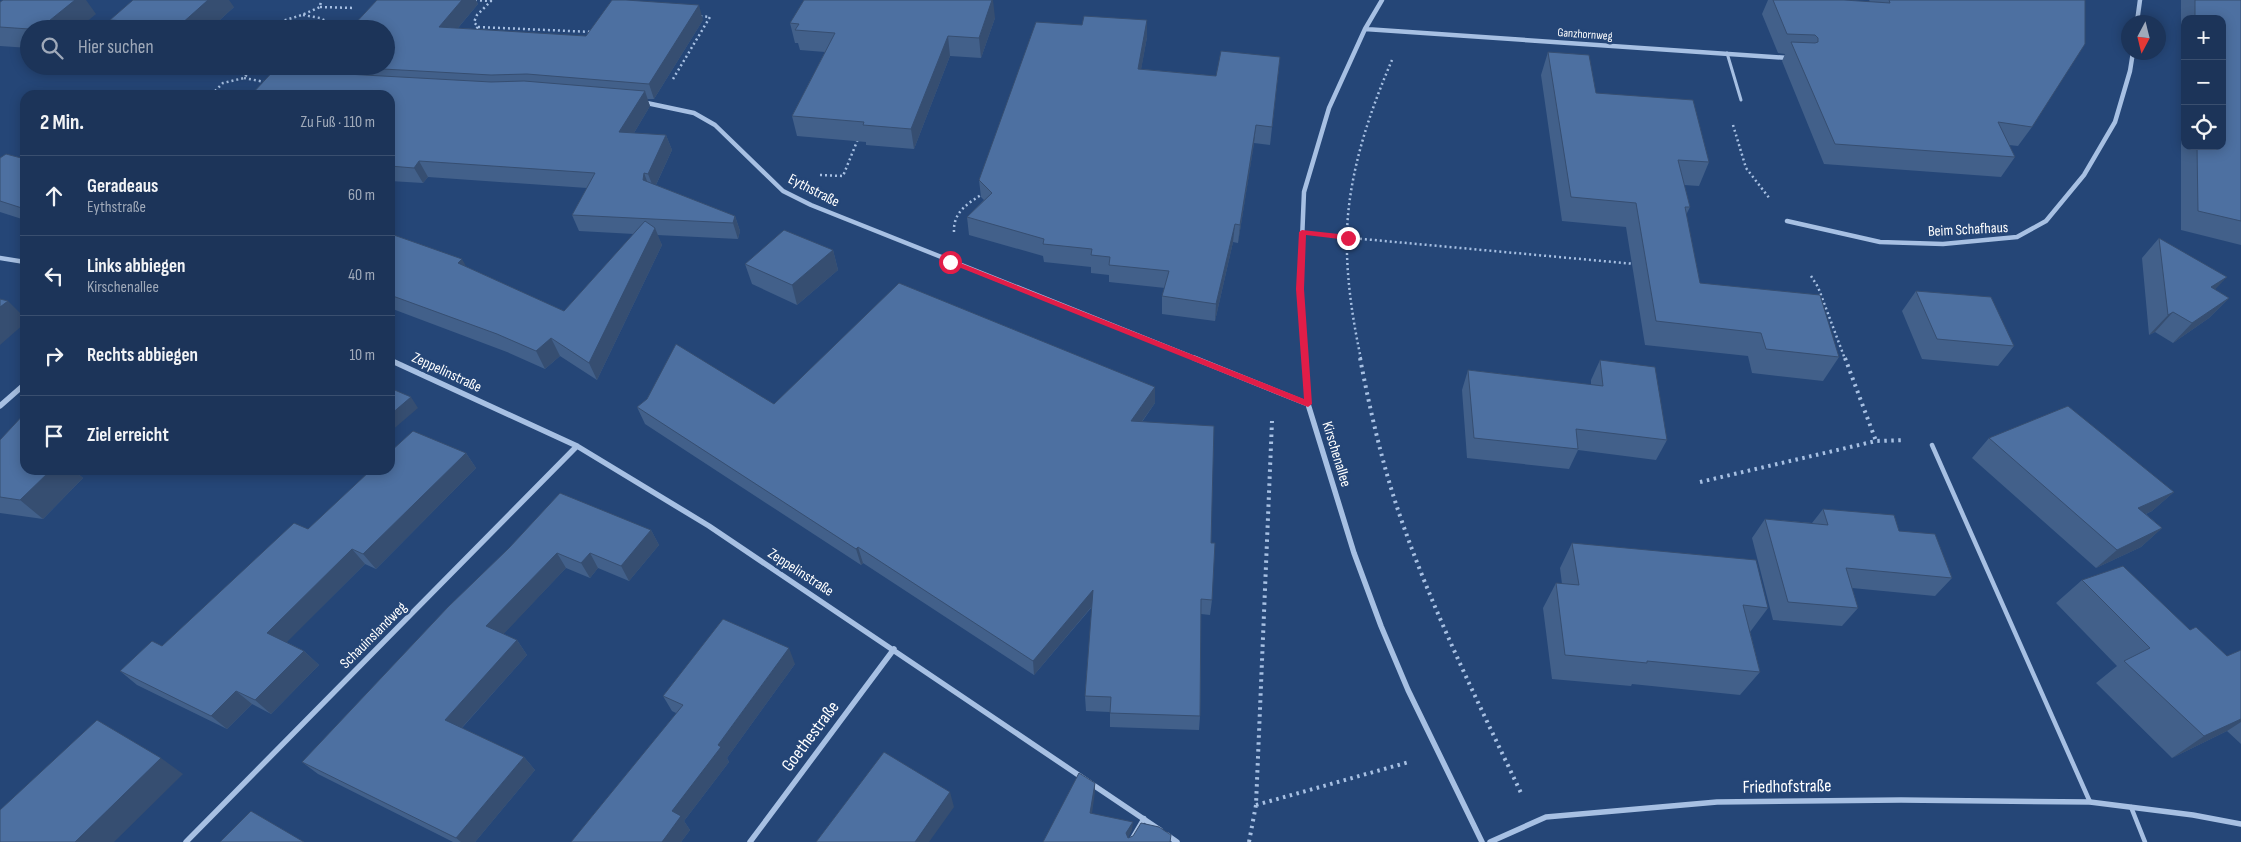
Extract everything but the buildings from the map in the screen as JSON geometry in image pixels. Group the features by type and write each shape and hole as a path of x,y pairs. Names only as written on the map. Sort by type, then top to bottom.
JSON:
{"street":[{"name":"Kirschenallee","path":"1382,0 1365,29 1326,118 1304,192 1300,289 1308,404 1354,552 1381,626 1408,690 1482,842"},
{"path":"2138,15 2140,0"},
{"name":"Ganzhornweg","path":"1365,29 1795,58"},
{"name":"Beim Schafhaus","path":"1787,221 1880,242 1943,244 2017,237 2046,221 2084,175 2115,122 2130,71 2131,60"},
{"name":"Eythstraße","path":"640,102 694,113 715,125 783,191 811,205 1308,404"},
{"path":"0,258 20,261"},
{"name":"Zeppelinstraße","path":"395,362 577,446 709,526 894,649 1177,842"},
{"path":"0,406 20,388"},
{"name":"Schauinslandweg","path":"186,842 577,446"},
{"name":"Goethestraße","path":"750,842 894,649"},
{"name":"Friedhofstraße","path":"1490,842 1546,817 1717,802 1901,800 2090,802 2130,806 2241,824"}],"lane":[{"path":"1728,53 1741,100"},
{"path":"1932,445 2090,802"},
{"path":"2130,806 2145,842"},
{"path":"1130,842 1144,818"}],"path":[{"path":"320,6 321,0"},
{"path":"470,0 491,1 477,15 474,22 478,27"},
{"path":"286,20 302,15 320,6 355,8"},
{"path":"302,15 324,20"},
{"path":"672,82 710,16 690,15"},
{"path":"472,33 478,27 596,32 590,40"},
{"path":"1405,32 1381,85 1356,168 1348,215 1348,274 1356,343 1375,428 1404,528 1449,637 1534,821"},
{"path":"216,90 224,83 244,78 252,81 272,83"},
{"path":"1731,118 1746,168 1787,221"},
{"path":"764,173 843,176 861,130"},
{"path":"950,262 955,238 954,219 959,210 986,191"},
{"path":"1302,232 1348,238 1636,264"},
{"path":"1700,482 1876,441 1818,287 1810,276"},
{"path":"1249,842 1256,805 1273,391"},
{"path":"1256,805 1438,753"}],"route":[{"path":"950,262 1308,404 1300,289 1302,232 1348,238"}]}
